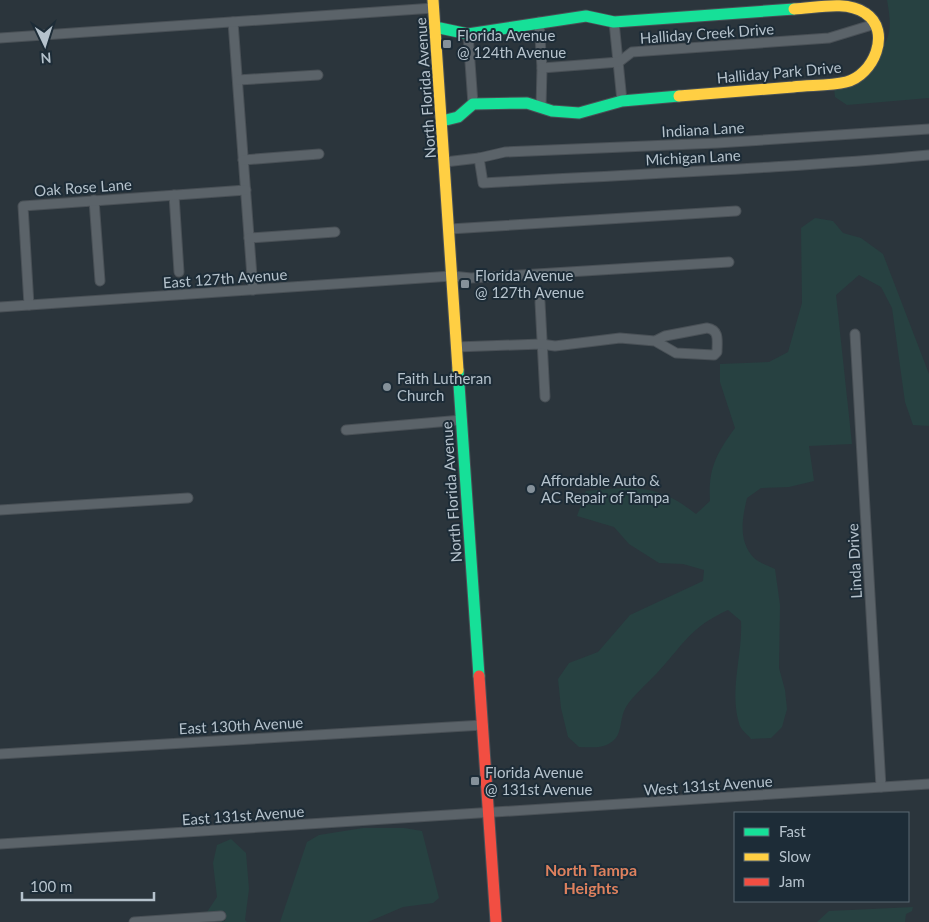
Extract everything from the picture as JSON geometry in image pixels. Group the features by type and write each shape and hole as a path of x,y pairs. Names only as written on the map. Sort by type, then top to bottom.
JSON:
{"street":[{"path":"0,38 234,22 433,4"},
{"name":"North Florida Avenue","path":"433,4 450,229 456,347 496,922"},
{"path":"435,26 468,34 586,16 614,22 845,6 866,13 875,24"},
{"path":"234,22 253,290"},
{"path":"539,22 542,68 541,107"},
{"path":"614,22 622,101"},
{"name":"Halliday Creek Drive","path":"542,68 619,62 632,52 829,38 875,24"},
{"name":"Halliday Park Drive","path":"473,104 528,103 552,111 579,113 622,101 848,82 873,61 878,47 878,33 875,24"},
{"path":"442,121 458,117 473,104 468,34"},
{"path":"238,80 318,75"},
{"name":"Indiana Lane","path":"445,162 479,158 505,152 727,142 929,129"},
{"path":"244,160 319,154"},
{"name":"Michigan Lane","path":"479,158 482,183 673,171 769,168 929,155"},
{"name":"Oak Rose Lane","path":"29,305 23,206 246,190"},
{"path":"174,195 179,272"},
{"path":"94,200 100,281"},
{"path":"450,229 736,211"},
{"path":"249,238 335,232"},
{"name":"East 127th Avenue","path":"0,307 452,276 481,278 730,262"},
{"path":"540,302 545,397"},
{"path":"456,347 541,344 555,346 620,338 655,341 676,353 714,355 717,352 716,332 707,328 665,336 655,341"},
{"name":"Linda Drive","path":"855,334 881,787"},
{"path":"346,430 462,420"},
{"path":"0,510 188,498"},
{"name":"East 130th Avenue","path":"0,754 483,725"},
{"name":"West 131st Avenue","path":"489,814 929,784"},
{"name":"East 131st Avenue","path":"0,844 489,814"},
{"path":"134,922 221,916"}],"green space":[{"path":"887,0 929,0 929,98 847,105 835,97 834,88 882,48 888,37 890,25"},
{"path":"815,218 833,221 843,233 861,238 883,254 929,374 929,426 913,425 905,402 892,308 881,287 859,275 836,295 852,444 809,446 814,481 789,487 761,488 747,498 744,514 743,537 745,544 756,560 775,569 780,605 779,668 785,690 787,709 782,727 771,738 751,739 740,725 735,698 741,621 728,610 704,623 688,637 633,698 624,711 619,732 611,743 594,747 579,747 568,737 561,708 558,679 569,663 598,652 630,615 703,581 704,570 683,564 659,563 629,544 614,527 577,516 586,491 644,489 669,497 696,514 710,501 710,480 715,462 735,428 720,382 720,364 769,362 788,352 802,303 801,228"},
{"path":"363,828 404,828 422,831 439,898 433,903 403,907 368,922 280,922 307,842 319,835"},
{"path":"231,839 246,853 249,889 245,920 247,922 214,922 225,921 225,911 207,912 217,897 213,863 217,845"},
{"path":"913,907 912,911 906,914 905,922 817,922 829,911"}],"traffic: fast":[{"path":"435,27 468,34 586,16 614,22 794,9"},
{"path":"442,121 458,117 473,104 527,103 552,111 579,113 622,101 679,96"},
{"path":"458,370 479,676"}],"traffic: slow":[{"path":"433,0 458,370"},
{"path":"679,96 833,84 856,78 864,71 876,52 878,41 878,31 873,21 865,13 857,9 840,6 794,9"}],"traffic: jam":[{"path":"479,676 496,922"}],"place":[{"name":"Florida Avenue @ 124th Avenue","path":"447,44"},
{"name":"Florida Avenue @ 127th Avenue","path":"465,284"},
{"name":"Faith Lutheran Church","path":"387,387"},
{"name":"Affordable Auto & AC Repair of Tampa","path":"531,489"},
{"name":"Florida Avenue @ 131st Avenue","path":"475,781"}],"district":[{"name":"North Tampa Heights","path":"591,878"}]}
